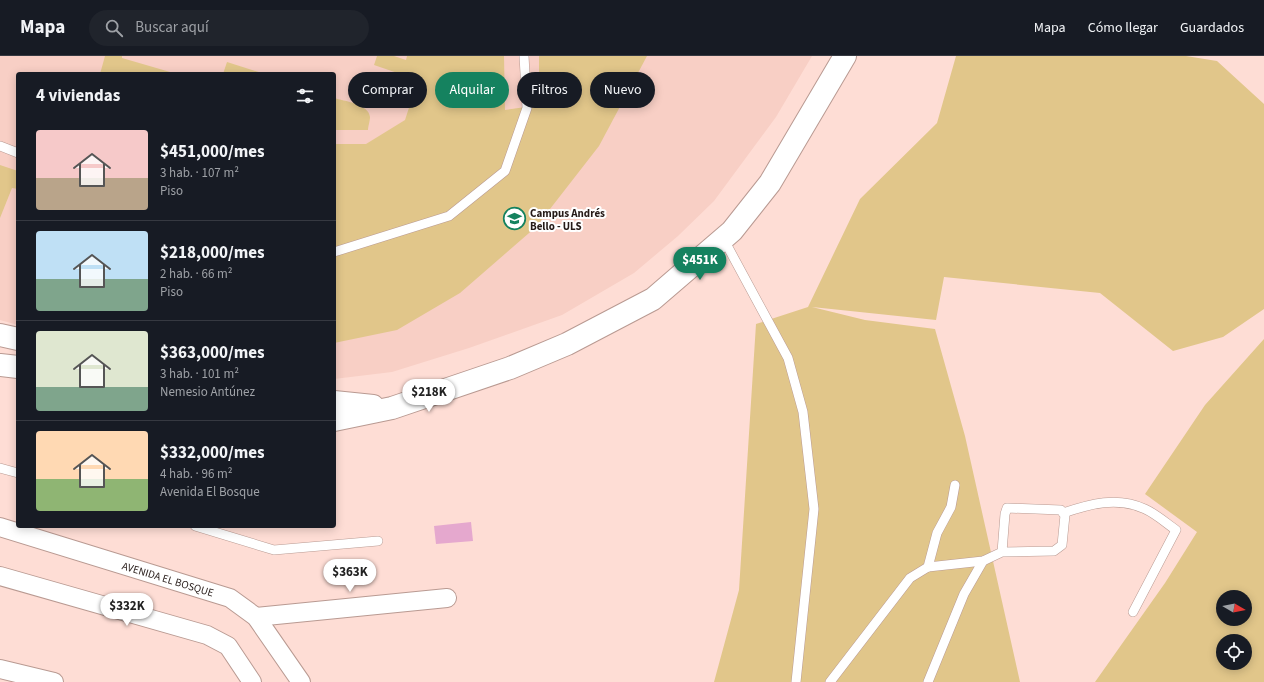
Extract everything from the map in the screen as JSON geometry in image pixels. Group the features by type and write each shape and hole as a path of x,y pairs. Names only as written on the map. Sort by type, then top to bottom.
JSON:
{"main road":[{"path":"336,420 392,408 510,368 567,344 653,299 732,231 770,183 845,56"},
{"path":"0,335 16,339"},
{"path":"0,365 16,367"},
{"path":"336,402 392,408"}],"street":[{"name":"AVENIDA EL BOSQUE","path":"0,527 230,598 256,618 301,682"},
{"path":"0,576 207,635 228,646 252,682"},
{"path":"256,618 447,598"},
{"path":"0,669 54,682"}],"lane":[{"path":"336,251 449,216 505,171 527,108 524,56"},
{"path":"0,146 16,152"},
{"path":"724,238 788,358 803,412 814,509 796,682"},
{"path":"0,468 16,472"},
{"path":"928,567 937,533 951,507 955,485"},
{"path":"1063,513 1092,503 1115,501 1145,509 1176,530 1133,612"},
{"path":"830,682 910,578 928,567 983,561 1002,552 1054,551 1062,545 1065,515 1061,510 1007,508 1005,514 1002,552"},
{"path":"202,528 274,550 378,541"},
{"path":"928,682 964,594 983,561"}],"shaded area":[{"name":"Campus Andrés Bello - ULS","path":"0,56 812,56 776,117 714,201 678,236 634,273 562,315 469,348 392,372 336,379 336,72 16,72 16,324 0,320"},
{"path":"105,56 122,56 122,58 170,72 101,72"},
{"path":"377,56 394,56 406,60 407,56 504,56 504,72 435,72 435,108 505,108 505,110 519,108 582,108 582,72 539,72 539,56 647,56 638,72 590,72 590,108 619,108 599,146 536,227 460,293 397,330 336,343 336,144 366,144 405,120 409,108 427,108 427,72 395,72 374,65"},
{"path":"956,56 1186,56 1217,61 1264,104 1264,309 1223,337 1173,351 1100,293 944,277 936,320 812,307 865,320 935,329 965,436 1020,682 714,682 739,590 756,324 808,307 860,199 937,123"},
{"path":"227,62 259,72 224,72"},
{"path":"336,99 348,102 348,108 364,108 369,113 370,117 368,130 336,130"},
{"path":"0,165 16,170 16,189 12,188 0,218"},
{"path":"1264,339 1264,682 1095,682 1165,583 1197,532 1145,494 1205,405"},
{"path":"471,522 473,541 436,544 434,526"}],"place":[{"name":"Campus Andrés Bello - ULS","path":"515,219"}]}
